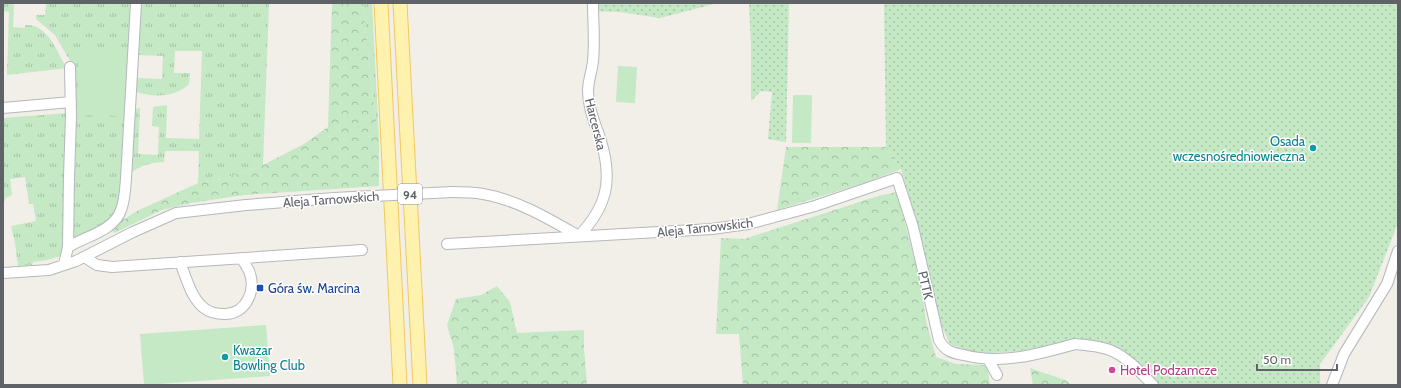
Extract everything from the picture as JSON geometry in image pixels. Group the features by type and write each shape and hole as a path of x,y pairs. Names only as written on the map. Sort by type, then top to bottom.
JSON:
{"main road":[{"name":"94","path":"381,3 400,385"},
{"name":"94","path":"400,3 420,385"}],"street":[{"path":"68,247 108,226 116,219 121,211 126,178 136,3"},
{"name":"Harcerska","path":"579,236 597,215 604,196 608,172 601,142 591,115 588,91 593,60 593,3"},
{"path":"64,264 68,247 68,176 71,102 70,66"},
{"path":"3,108 71,102"},
{"name":"Aleja Tarnowskich","path":"447,244 712,229 748,224 815,206 896,178"},
{"name":"PTTK","path":"896,178 913,227 939,340 943,347 953,353 975,358 1002,359 1027,356 1075,344 1081,344 1112,351 1124,359 1153,385"},
{"name":"Aleja Tarnowskich","path":"3,273 49,270 76,261 148,225 176,213 246,205 334,198 452,192 483,194 509,200 541,215 579,236"},
{"path":"84,257 97,265 112,267 362,250"},
{"path":"1332,385 1344,354 1388,284 1398,251"},
{"path":"180,262 191,291 204,308 220,314 229,314 244,307 251,290 250,272 242,258"},
{"path":"988,359 997,376"}],"green space":[{"path":"3,3 14,3 13,27 25,28 25,25 40,29 51,40 67,68 7,75 9,12 3,11"},
{"path":"46,3 132,3 124,161 119,204 112,218 82,236 75,237 72,235 73,66 55,35 36,19 36,15 45,15"},
{"path":"139,3 269,3 263,165 222,179 198,183 199,151 165,151 164,162 147,164 132,172 134,109 140,108 138,154 158,155 159,127 152,126 153,107 167,105 166,138 199,139 202,51 175,51 174,73 190,73 189,84 178,92 157,96 137,92 137,78 162,79 163,56 138,55"},
{"path":"332,3 363,3 372,91 379,140 379,186 244,195 191,203 162,210 114,233 112,230 113,226 137,211 198,183 222,179 263,165 304,144 328,127"},
{"path":"363,3 372,3 379,140 372,91"},
{"path":"593,3 718,3 660,18 620,12 593,11"},
{"path":"749,3 789,3 786,142 768,139 772,92 761,91 751,101"},
{"path":"884,3 1398,3 1398,223 1369,297 1320,364 1320,385 1156,385 1137,367 1084,340 1019,351 977,354 950,344 939,320 923,244 901,169 886,147"},
{"path":"79,51 126,52 125,116 77,115"},
{"path":"618,66 637,67 635,103 616,102"},
{"path":"793,95 812,95 811,143 792,143"},
{"path":"68,113 63,248 61,256 33,262 32,265 18,266 11,226 36,221 33,204 29,204 25,177 10,179 12,195 6,198 3,204 3,118"},
{"path":"786,147 886,147 901,169 867,182 777,210"},
{"path":"897,192 921,284 926,321 936,357 956,364 987,365 990,385 743,385 739,334 716,334 721,238 744,239 878,196"},
{"path":"497,286 510,302 517,333 584,330 587,385 457,385 454,349 447,325 456,299 481,295"},
{"path":"266,325 270,376 144,385 140,334"},
{"path":"1030,368 1065,380 1072,385 1033,385"}],"place":[{"name":"Osada wczesnośredniowieczna","path":"1313,148"},
{"name":"Góra św. Marcina","path":"260,288"},
{"name":"Kwazar Bowling Club","path":"225,357"},
{"name":"Hotel Podzamcze","path":"1112,370"}]}
